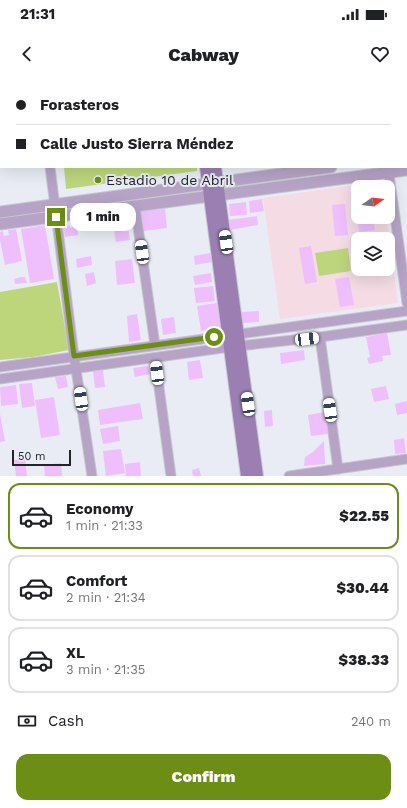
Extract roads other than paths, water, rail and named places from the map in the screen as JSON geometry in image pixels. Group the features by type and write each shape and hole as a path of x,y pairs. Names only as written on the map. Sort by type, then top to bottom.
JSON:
{"main road":[{"path":"206,168 213,183"},
{"path":"215,168 213,183 214,196 234,341 257,476"},
{"path":"234,341 247,476"}],"street":[{"path":"50,168 74,356 92,476"},
{"path":"0,212 213,183 298,169 314,168"},
{"path":"388,170 407,303"},
{"path":"0,224 214,196 388,170 407,170"},
{"path":"135,206 155,345"},
{"path":"0,379 155,358 234,341 407,311"},
{"path":"0,367 155,345 320,337 407,324"},
{"path":"320,337 338,469"},
{"path":"155,358 171,476"},
{"path":"289,476 407,460"}],"place":[{"name":"Estadio 10 de Abril","path":"98,180"}]}
